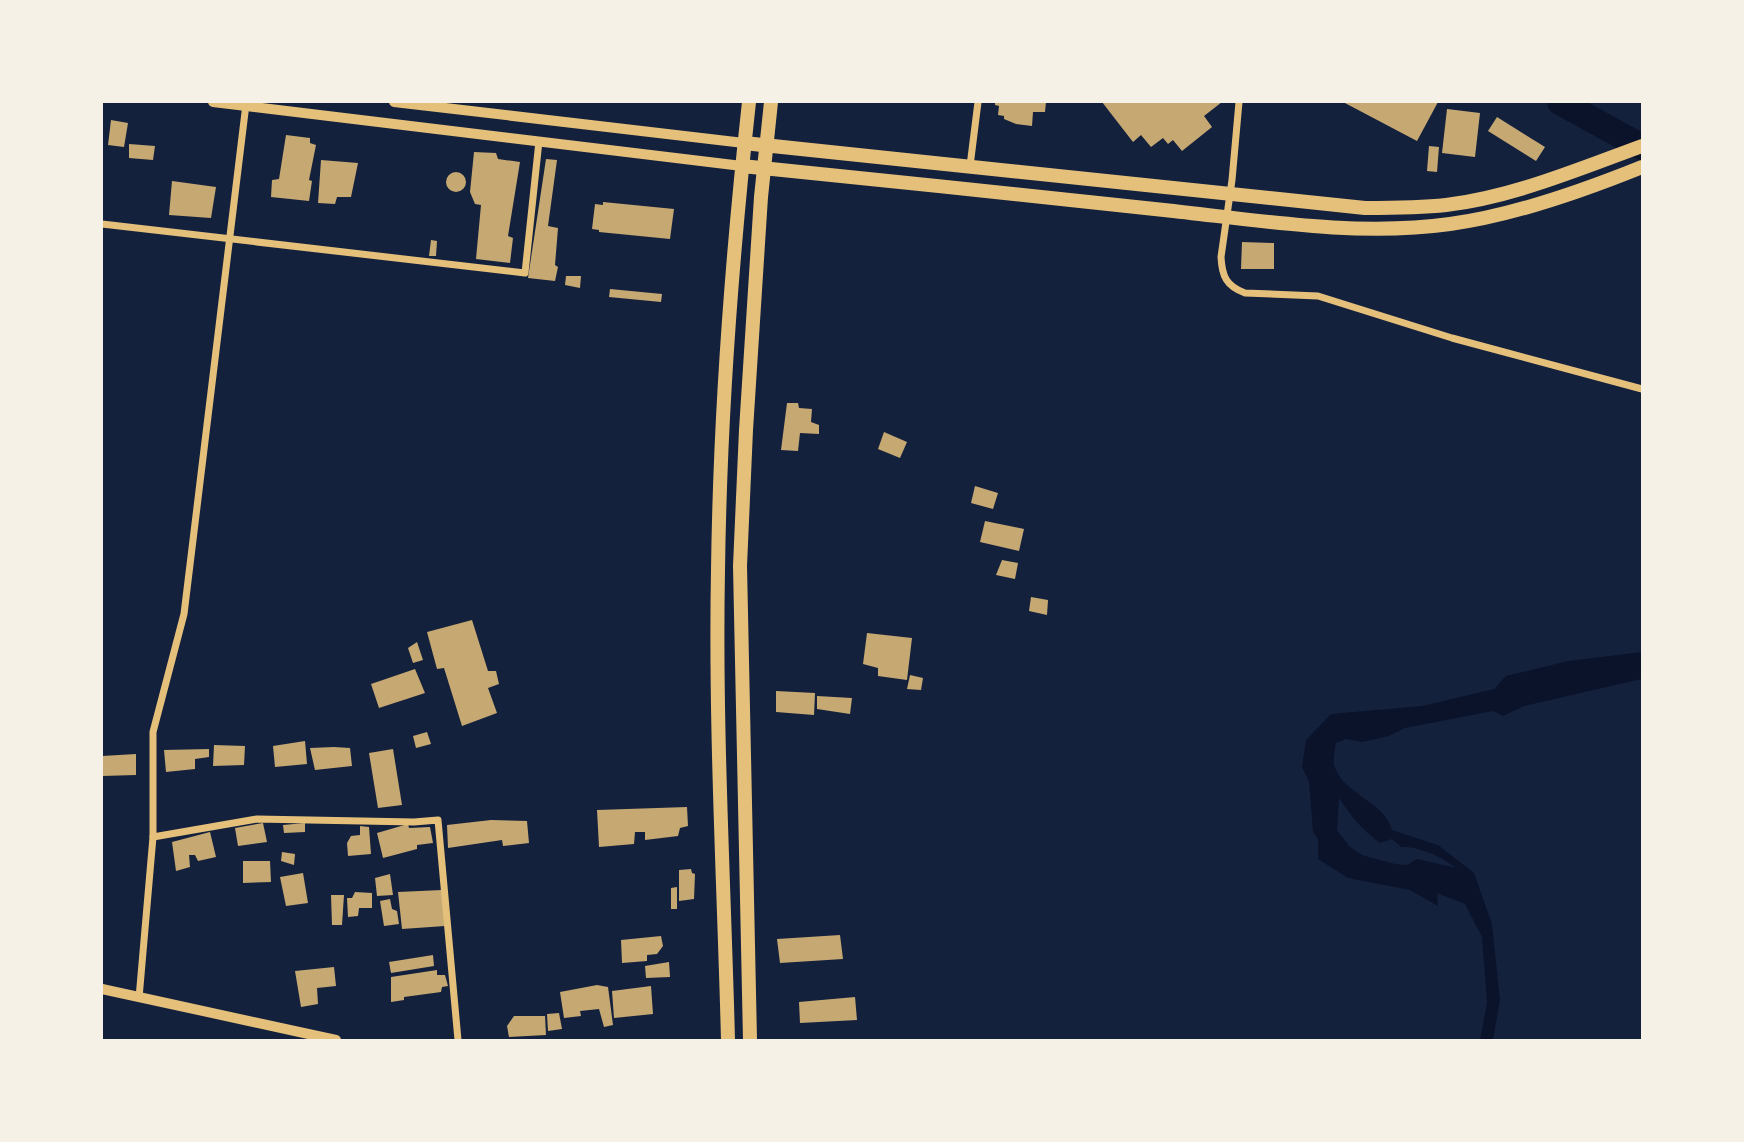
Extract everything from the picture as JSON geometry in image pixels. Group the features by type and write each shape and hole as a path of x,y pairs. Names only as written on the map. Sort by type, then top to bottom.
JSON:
{"main road":[{"path":"728,1041 720,769 718,572 724,389 749,102"},
{"path":"750,1041 740,566 746,430 771,102"},
{"path":"744,143 1364,208 1448,204 1527,186 1643,146"},
{"path":"742,166 1366,228 1409,228 1491,217 1643,167"}],"street":[{"path":"213,102 246,103 742,166"},
{"path":"394,102 744,143"},
{"path":"970,166 978,102"},
{"path":"1239,102 1222,270 1225,281 1233,289 1245,293 1318,296 1452,338 1643,389"},
{"path":"139,998 153,837 153,732 184,614 246,103"},
{"path":"102,224 525,273 539,141"},
{"path":"153,837 257,819 414,822 438,820 458,1041"},
{"path":"102,989 336,1041"}],"water":[{"path":"1642,652 1642,679 1524,706 1503,716 1493,711 1405,728 1389,736 1362,742 1346,739 1336,743 1334,765 1339,775 1346,784 1381,812 1392,830 1438,845 1474,873 1492,924 1500,1000 1493,1040 1480,1040 1487,1003 1482,937 1465,904 1437,893 1438,906 1410,890 1348,878 1318,859 1318,839 1313,832 1309,782 1302,767 1306,740 1331,714 1422,706 1494,689 1506,676 1568,661","holes":["1339,798 1362,828 1380,843 1392,839 1401,847 1430,853 1456,868 1417,859 1407,865 1395,864 1362,855 1349,846 1337,830"]}],"building":[{"path":"995,102 1046,102 1045,112 1033,112 1032,126 1004,119 1004,116 998,115 999,106 995,105"},
{"path":"1102,102 1222,102 1204,116 1212,127 1182,151 1173,140 1168,144 1163,138 1151,147 1141,135 1133,142"},
{"path":"1343,102 1438,102 1417,141"},
{"path":"1447,109 1480,113 1475,157 1442,153"},
{"path":"1497,117 1545,147 1536,161 1488,131"},
{"path":"111,120 128,123 124,147 108,145"},
{"path":"286,135 310,138 310,143 316,145 309,180 312,181 309,201 271,197 272,180 279,179"},
{"path":"129,144 155,146 153,160 129,158"},
{"path":"1429,146 1439,147 1437,172 1427,171"},
{"path":"474,152 496,153 498,159 520,162 508,236 513,238 510,263 476,259 481,205 475,204 470,192"},
{"path":"546,159 557,160 548,226 558,228 555,265 558,267 555,281 528,278"},
{"path":"321,160 358,163 351,197 337,197 335,204 318,203"},
{"path":"456,172 463,175 466,182 463,189 456,192 449,189 446,182 449,175"},
{"path":"172,181 216,187 211,218 169,215"},
{"path":"603,202 674,209 670,239 592,229 595,204 603,205"},
{"path":"431,240 437,241 436,256 429,256"},
{"path":"1242,242 1274,243 1274,269 1241,269"},
{"path":"566,276 581,276 580,288 565,285"},
{"path":"610,289 662,294 661,302 609,297"},
{"path":"787,403 798,403 799,408 812,409 811,422 819,425 819,434 800,433 798,451 781,450"},
{"path":"884,432 907,442 900,458 878,449"},
{"path":"975,486 998,493 993,509 971,503"},
{"path":"985,521 1024,529 1019,551 980,542"},
{"path":"1002,560 1018,563 1015,579 996,575"},
{"path":"1031,597 1048,600 1047,615 1029,611"},
{"path":"472,620 488,671 496,671 499,684 488,688 497,713 462,726 444,668 437,669 427,632"},
{"path":"867,633 912,638 907,680 878,676 878,668 863,664"},
{"path":"417,642 423,660 413,663 408,648"},
{"path":"415,669 425,693 379,708 371,684"},
{"path":"910,675 923,678 921,690 907,689"},
{"path":"776,691 815,693 814,715 776,712"},
{"path":"817,696 852,698 850,714 817,709"},
{"path":"427,732 431,744 416,748 413,736"},
{"path":"305,741 307,764 275,767 273,746"},
{"path":"214,745 245,746 244,765 213,766"},
{"path":"310,748 350,748 352,766 315,770"},
{"path":"209,749 209,757 195,759 195,769 166,772 164,750"},
{"path":"393,749 402,805 378,808 369,753"},
{"path":"136,754 136,775 102,776 102,756"},
{"path":"687,807 688,826 680,828 678,836 645,840 645,832 635,832 634,844 599,847 597,810"},
{"path":"491,820 527,821 529,843 503,846 502,840 448,848 447,825"},
{"path":"263,823 267,842 238,846 235,828"},
{"path":"305,823 305,832 284,833 283,825"},
{"path":"408,824 409,828 430,827 433,843 417,845 417,849 383,858 377,833"},
{"path":"360,826 369,827 371,854 348,856 347,843 351,836 360,835"},
{"path":"210,832 216,857 198,861 195,855 189,855 190,867 176,871 172,842"},
{"path":"282,852 295,854 294,865 281,861"},
{"path":"243,861 270,861 271,882 243,883"},
{"path":"691,869 695,874 694,899 679,901 679,870"},
{"path":"303,873 308,903 286,906 280,877"},
{"path":"390,874 393,895 377,896 375,878"},
{"path":"677,887 677,909 671,909 671,888"},
{"path":"442,890 445,926 402,929 398,892"},
{"path":"355,892 372,893 372,908 359,908 358,916 348,917 347,898 352,898"},
{"path":"331,895 344,895 342,925 332,925"},
{"path":"390,899 392,909 397,911 399,924 384,926 380,901"},
{"path":"840,935 843,959 780,963 777,939"},
{"path":"661,936 663,946 657,954 647,955 647,961 622,963 621,940"},
{"path":"433,955 434,966 391,973 389,962"},
{"path":"669,962 670,977 646,978 645,966"},
{"path":"334,967 336,986 317,988 318,1004 301,1007 295,971"},
{"path":"437,970 437,975 445,975 448,986 442,987 441,992 404,997 404,1000 391,1002 391,977"},
{"path":"597,985 608,987 613,1025 604,1027 599,1009 580,1011 581,1016 564,1018 560,992"},
{"path":"651,986 653,1014 614,1018 612,991"},
{"path":"855,997 857,1020 800,1023 799,1002"},
{"path":"559,1013 562,1029 548,1031 547,1014"},
{"path":"514,1016 545,1016 546,1035 509,1037 507,1026"}],"waterway":[{"path":"1560,102 1642,147"}]}
